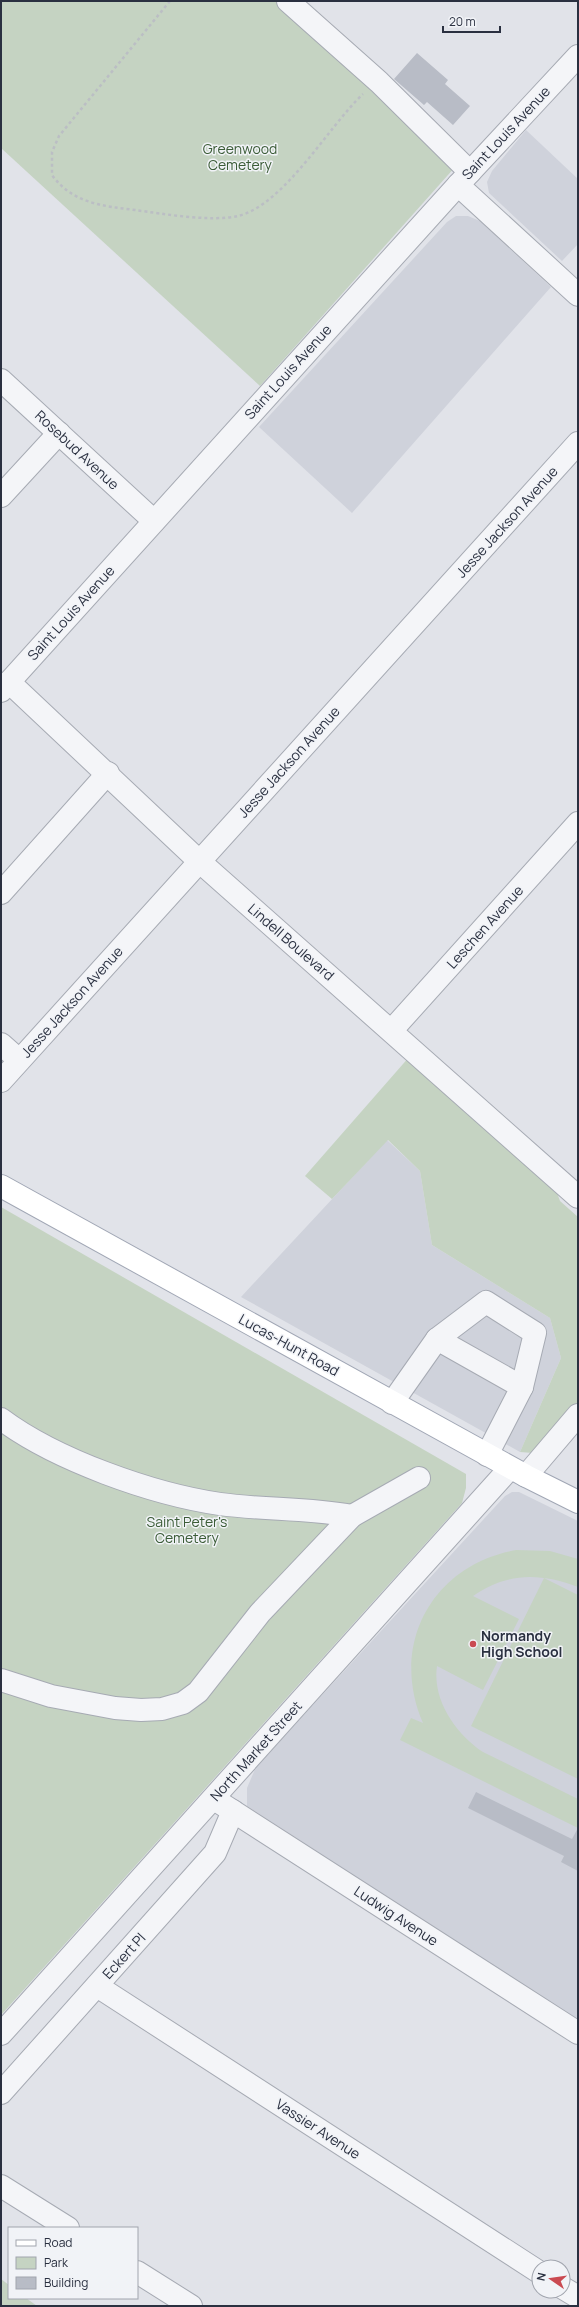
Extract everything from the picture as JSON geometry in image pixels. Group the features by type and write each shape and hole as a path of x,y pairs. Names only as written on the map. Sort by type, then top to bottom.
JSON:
{"main road":[{"name":"Lucas-Hunt Road","path":"1,1186 518,1472 578,1502"}],"street":[{"path":"288,1 379,82 464,178 578,295"},
{"name":"Saint Louis Avenue","path":"5,687 464,178 578,56"},
{"name":"Rosebud Avenue","path":"1,380 154,521"},
{"path":"1,496 59,433"},
{"name":"Jesse Jackson Avenue","path":"1,1081 578,443"},
{"name":"Lindell Boulevard","path":"5,687 108,773 199,861 392,1030 578,1197"},
{"path":"1,893 108,773"},
{"name":"Leschen Avenue","path":"392,1030 578,823"},
{"path":"1,1044 19,1060"},
{"path":"392,1402 437,1339 486,1302 535,1333 522,1387 488,1455"},
{"path":"437,1339 522,1387"},
{"name":"North Market Street","path":"1,2034 214,1799 518,1472 578,1415"},
{"path":"1,1419 37,1441 86,1465 171,1494 220,1504 326,1511 352,1516"},
{"path":"1,1680 51,1696 115,1708 141,1710 162,1709 183,1703 198,1692 260,1613 352,1516 419,1478"},
{"name":"Ludwig Avenue","path":"214,1799 578,2034"},
{"name":"Eckert Pl","path":"1,2093 215,1852 233,1811"},
{"name":"Vassier Avenue","path":"97,1986 531,2267"},
{"path":"1,2186 66,2227"},
{"path":"138,2273 191,2306"}],"path":[{"path":"170,1 59,136 52,152 52,175 66,190 84,201 166,214 217,218 237,216 251,212 275,195 354,103 379,82"}],"shaded area":[{"path":"526,130 578,179 578,244 562,261 489,193 487,182 492,171"},
{"path":"456,216 468,216 480,221 551,287 352,513 259,427 447,222"},
{"path":"387,1140 420,1171 432,1245 550,1318 561,1358 520,1452 241,1297"},
{"name":"Normandy High School","path":"512,1492 519,1492 578,1521 578,2020 247,1806 247,1788 256,1767 505,1496"}],"green space":[{"name":"Greenwood Cemetery","path":"1,1 303,1 464,157 260,386 1,148"},
{"path":"410,1056 553,1182 560,1201 578,1217 578,1403 533,1453 520,1452 561,1358 550,1318 432,1245 420,1171 388,1140 332,1199 305,1176"},
{"name":"Saint Peter's Cemetery","path":"1,1207 466,1474 466,1488 462,1503 1,2015"},
{"path":"516,1550 550,1551 578,1559 578,1587 551,1579 524,1577 499,1582 473,1596 519,1619 483,1690 437,1666 436,1679 438,1691 442,1703 455,1726 473,1745 483,1752 578,1799 578,1828 400,1740 411,1718 423,1723 414,1694 411,1665 415,1638 425,1613 441,1591 461,1572 486,1559"},
{"path":"544,1578 578,1595 578,1779 471,1726"},
{"path":"1,2279 8,2284 8,2299 27,2299 37,2306 1,2306"}],"building":[{"path":"417,53 448,80 445,84 470,106 453,125 427,102 424,105 394,79"},
{"path":"476,1792 572,1839 578,1828 578,1871 561,1862 564,1856 468,1808"}],"place":[{"name":"Normandy High School","path":"473,1644"}]}
